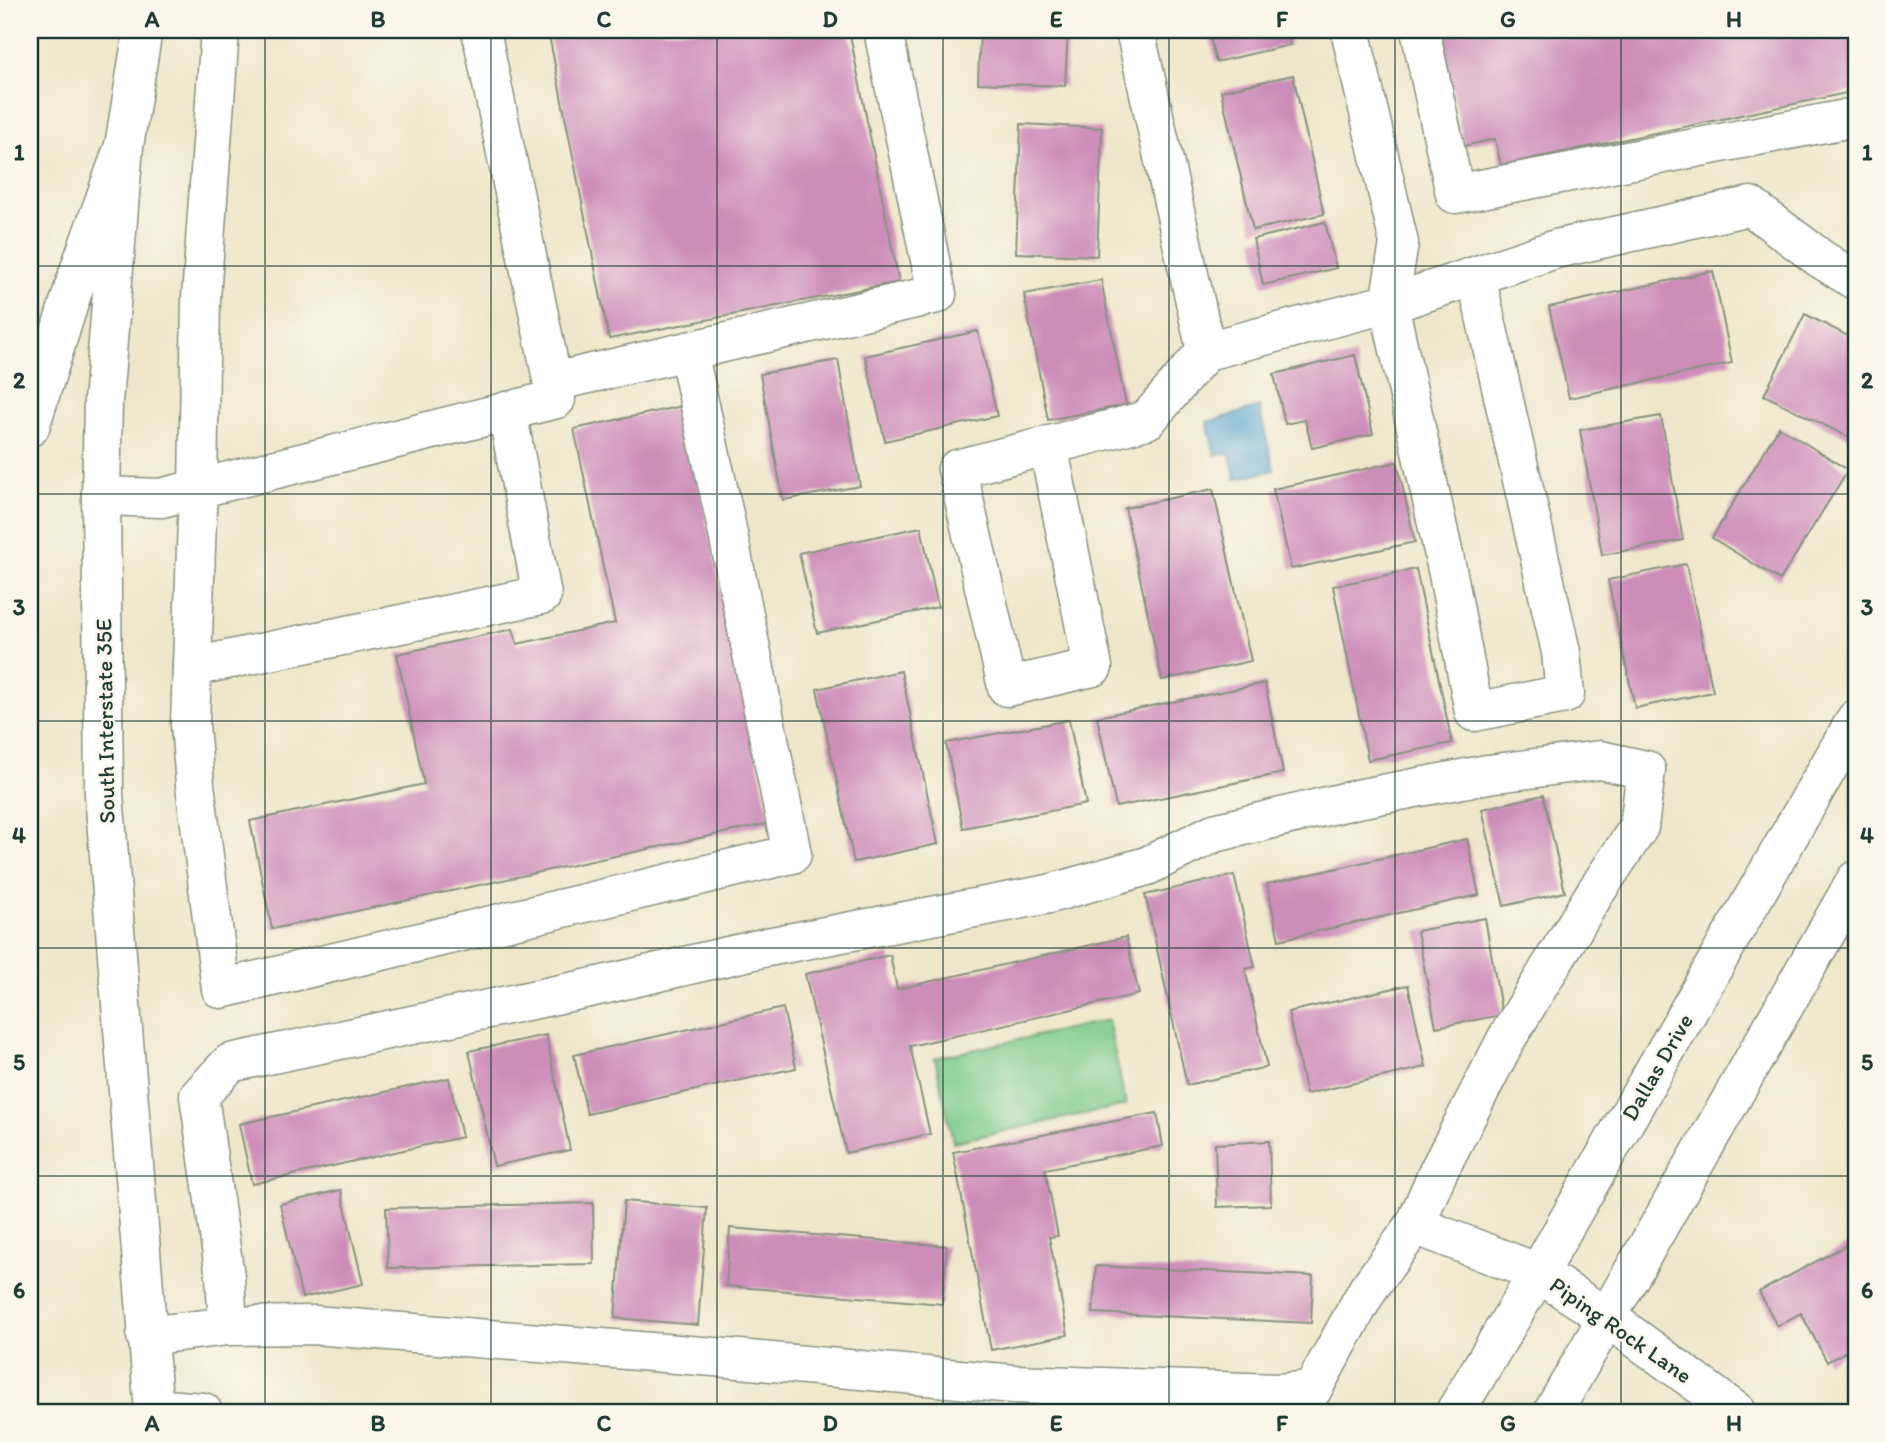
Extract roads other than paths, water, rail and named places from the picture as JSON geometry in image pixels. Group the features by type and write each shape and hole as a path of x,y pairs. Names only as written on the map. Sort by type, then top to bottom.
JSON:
{"main road":[{"name":"South Interstate 35E","path":"142,30 124,146 103,402 104,794 153,1410"},
{"path":"220,30 201,298 190,724 220,989 792,853 688,351"},
{"path":"102,496 161,498 556,399 481,30"},
{"path":"553,382 937,294 883,30"},
{"path":"1135,30 1206,351"},
{"path":"1350,30 1399,243 1389,304 1448,574 1474,712 1564,694 1561,652 1476,276"},
{"path":"1420,30 1455,194 1856,117"},
{"path":"30,428 80,268 124,146"},
{"path":"1048,446 1093,667 1007,687 957,469 1147,420 1206,351 1389,304 1556,250 1750,206 1821,260 1856,281"},
{"path":"192,667 542,595 507,411"},
{"name":"Dallas Drive","path":"1455,1412 1538,1273 1856,719"},
{"path":"146,1336 228,1326 314,1325 1014,1384 1277,1393 1312,1390 1368,1289 1415,1225 1438,1172 1507,1038 1595,893 1639,827 1646,770 1600,760 1488,774 1357,799 1214,833 1147,866 1049,894 767,947 594,987 230,1063 199,1096 225,1276 228,1326"},
{"path":"1553,1412 1856,880"},
{"name":"Piping Rock Lane","path":"1415,1225 1538,1273 1608,1318 1737,1412"},
{"path":"153,1410 203,1412"}],"water":[{"path":"1259,407 1274,470 1235,479 1230,454 1215,455 1207,422"}]}
